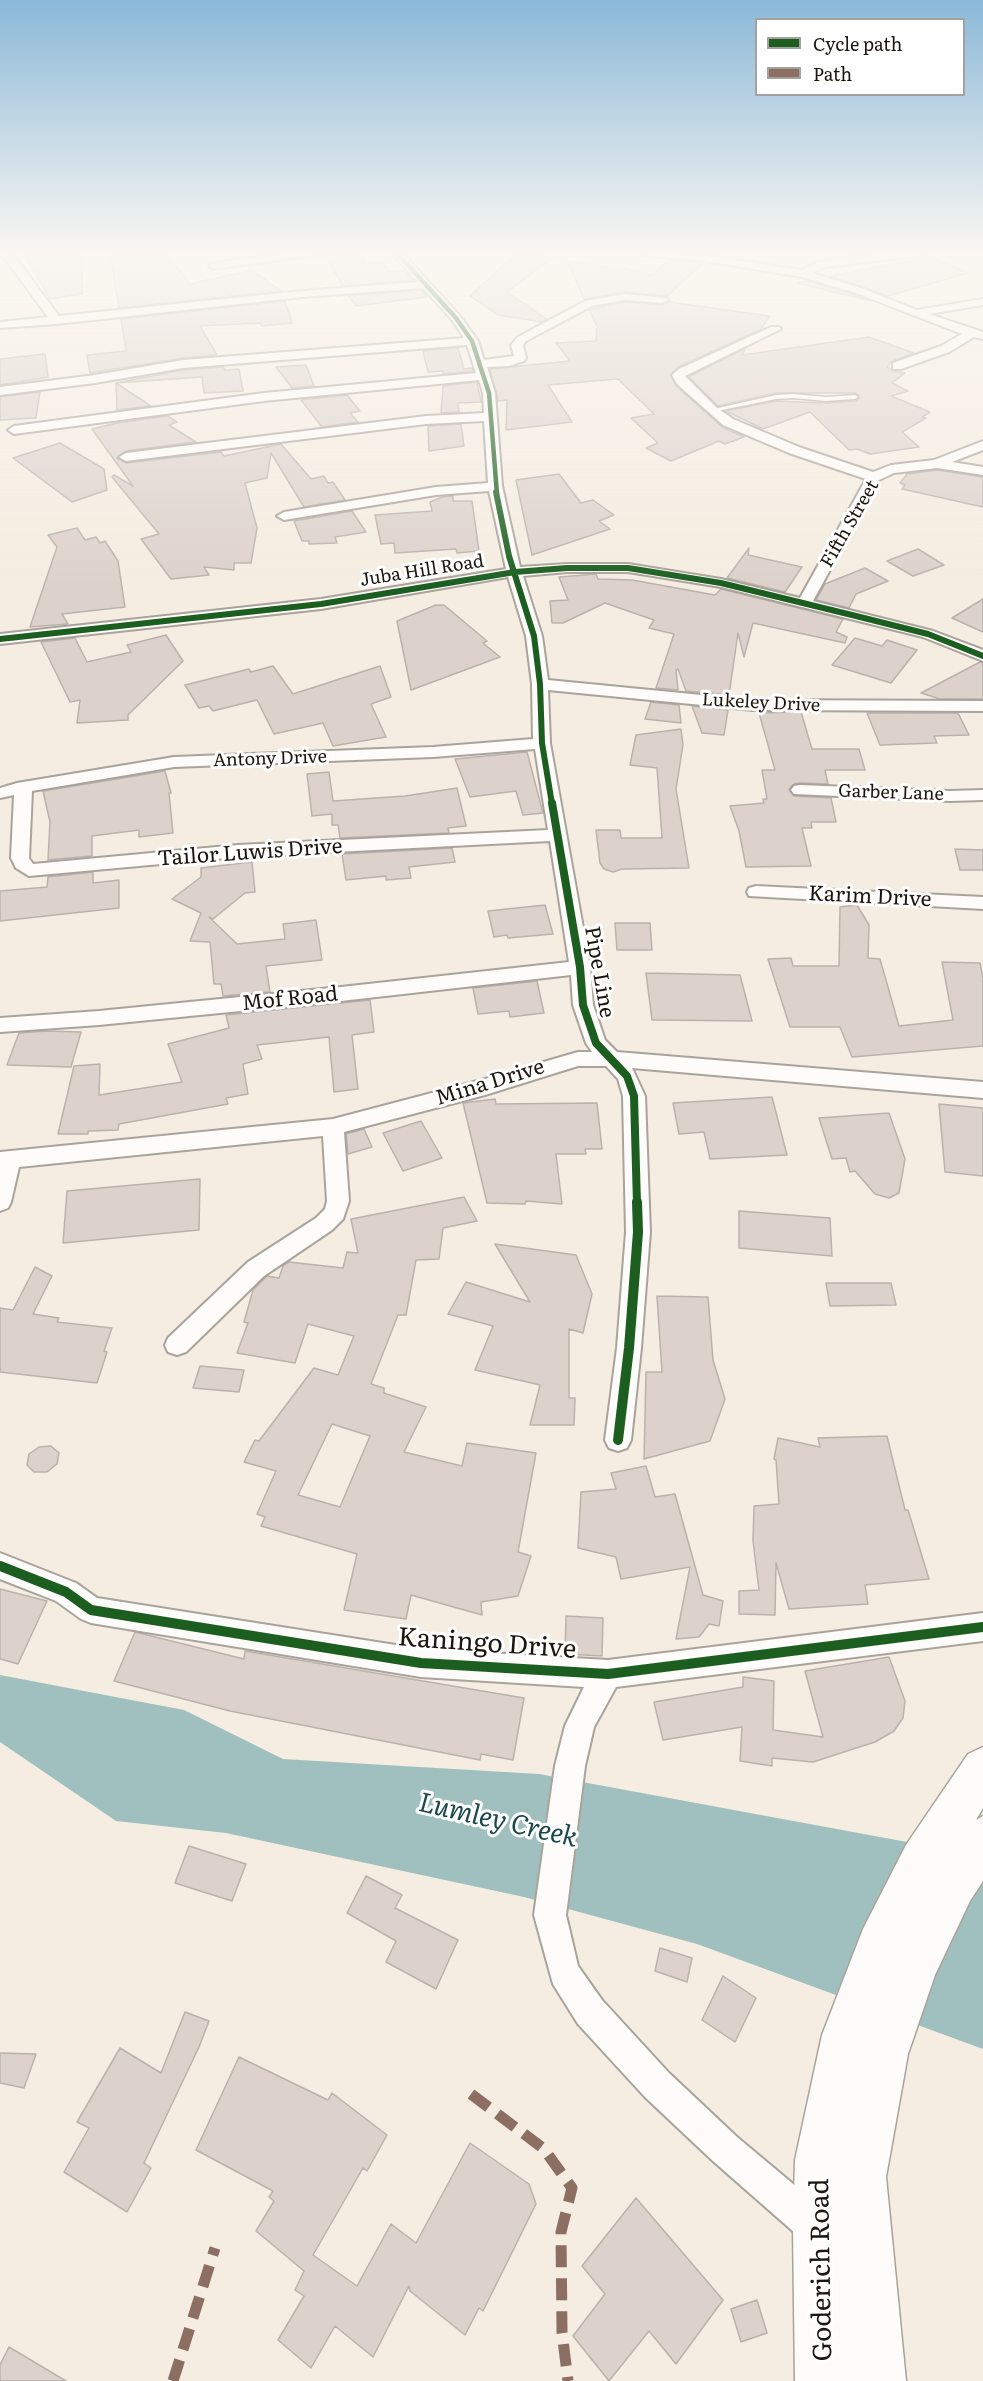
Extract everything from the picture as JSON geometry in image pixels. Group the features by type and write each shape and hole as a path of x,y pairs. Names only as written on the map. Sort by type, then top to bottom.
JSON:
{"main road":[{"path":"841,2168 846,2035 880,1946 922,1861 983,1769"},
{"path":"841,2168 914,1967 954,1885 983,1839"},
{"name":"Goderich Road","path":"823,2381 819,2229 841,2168"},
{"name":"Goderich Road","path":"841,2168 878,2381"}],"street":[{"path":"0,391 194,363"},
{"name":"Pipe Line","path":"479,363 489,393 495,486 515,572 534,636 540,684 542,743 580,967 583,1005 596,1043 627,1076 634,1096 638,1232 618,1440"},
{"path":"14,430 481,370 505,363"},
{"path":"703,363 678,375 681,381 728,422 794,450 874,477"},
{"path":"897,366 905,363"},
{"path":"126,457 426,420 490,417"},
{"path":"937,464 983,445"},
{"name":"Fifth Street","path":"804,604 874,477 891,469 937,464 983,471"},
{"path":"285,516 436,491 495,486"},
{"name":"Juba Hill Road","path":"0,639 321,604 515,572 567,568 628,568 721,583 928,634 983,656"},
{"name":"Lukeley Drive","path":"540,684 753,705 983,706"},
{"name":"Antony Drive","path":"0,794 23,787 174,762 421,752 542,743"},
{"name":"Tailor Luwis Drive","path":"23,787 20,858 22,864 30,870 39,871 238,851 557,835"},
{"name":"Garber Lane","path":"800,790 950,796 983,795"},
{"name":"Karim Drive","path":"756,892 983,903"},
{"name":"Mof Road","path":"0,1025 99,1018 330,995 580,967"},
{"name":"Mina Drive","path":"5,1160 333,1127 485,1087 578,1059 611,1059 983,1090"},
{"path":"177,1345 256,1269 324,1224 335,1213 338,1201 333,1127"},
{"path":"0,1202 5,1160"},
{"name":"Kaningo Drive","path":"0,1566 66,1592 91,1610 421,1663 609,1674 983,1627"},
{"path":"609,1674 583,1718 570,1766 550,1915 564,1973 590,2012 657,2085 725,2149 819,2229"}],"lane":[{"path":"712,410 776,397 826,399 855,397"}],"water":[{"name":"Lumley Creek","path":"0,1675 184,1710 283,1759 539,1774 945,1849 983,1871 983,2049 697,1944 524,1897 226,1833 116,1821 0,1742"}],"building":[{"path":"0,363 46,363 48,377 0,385"},
{"path":"88,363 151,363 90,373"},
{"path":"426,363 462,363 464,369 472,368 473,371 443,374 443,371 428,372"},
{"path":"549,363 686,363 678,367 670,375 676,386 722,427 744,437 725,444 719,441 671,461 646,448 658,443 631,418 654,414 618,379 548,385 572,422 506,430 507,400 498,401 490,369"},
{"path":"716,363 890,363 887,367 893,371 905,373 892,383 908,391 891,396 930,412 922,417 926,418 902,432 919,447 870,454 857,449 849,450 810,412 763,429 726,411 776,401 826,403 855,401 860,398 856,393 776,393 718,406 689,377"},
{"path":"306,365 314,386 292,388 276,367"},
{"path":"223,367 225,370 239,369 243,391 204,393 202,377 116,383 183,370"},
{"path":"477,382 481,402 458,403 459,412 441,413 443,386"},
{"path":"116,383 151,406 117,410"},
{"path":"40,392 36,418 0,420 0,397"},
{"path":"347,395 360,411 350,413 358,422 322,427 301,400"},
{"path":"168,416 177,422 169,425 196,442 126,451 117,458 126,463 221,452 224,456 281,444 311,479 324,476 328,483 333,482 345,500 304,507 271,453 267,478 245,483 257,528 251,563 234,563 234,570 204,567 209,575 171,579 141,539 159,534 112,477 114,475 133,486 92,429"},
{"path":"461,424 464,446 429,451 428,426"},
{"path":"60,443 104,469 107,490 72,502 13,458"},
{"path":"937,470 983,477 983,507 902,489 905,485 900,483 907,474"},
{"path":"559,474 581,503 593,500 614,515 599,521 610,529 532,555 516,480"},
{"path":"453,496 453,501 472,501 479,551 457,553 456,549 395,553 394,543 381,544 375,515 432,511 430,502 442,497"},
{"path":"352,511 366,532 335,537 337,543 309,544 309,541 302,541 294,521"},
{"path":"77,528 85,540 96,537 100,543 105,541 118,561 125,607 62,614 68,624 30,627 57,547 48,535"},
{"path":"749,548 748,555 802,567 785,592 727,578"},
{"path":"918,549 944,565 913,576 887,561"},
{"path":"865,568 888,581 856,594 849,608 816,600 825,584"},
{"path":"596,574 598,579 632,580 715,595 721,589 843,619 836,632 847,637 845,643 753,623 744,657 738,633 729,695 686,691 678,669 676,670 678,690 656,688 674,634 649,628 654,620 605,603 563,623 552,623 550,601 568,600 559,577"},
{"path":"983,599 983,632 952,618"},
{"path":"436,605 444,605 487,641 483,643 500,657 411,690 397,621"},
{"path":"166,635 183,661 128,715 128,720 77,723 80,700 70,702 41,642 75,638 87,662 131,652 127,645"},
{"path":"855,638 882,646 887,640 917,650 891,683 832,665"},
{"path":"980,662 983,663 983,699 940,699 921,693"},
{"path":"273,666 293,694 380,666 391,697 371,704 386,737 333,746 323,723 274,734 257,700 213,711 209,706 199,708 185,685 249,669 251,672"},
{"path":"651,702 679,705 681,723 645,719"},
{"path":"692,706 728,710 724,735 702,733"},
{"path":"801,712 812,749 859,749 865,770 825,770 828,784 800,783 794,784 789,789 794,796 831,798 836,822 811,822 812,828 802,828 811,866 746,867 739,831 730,806 764,803 763,799 767,799 762,770 775,770 759,713"},
{"path":"867,713 958,713 969,735 934,736 937,743 880,745"},
{"path":"681,729 683,745 676,789 689,868 622,869 613,872 604,869 600,863 596,830 620,830 621,838 662,838 657,768 630,765 636,735"},
{"path":"527,752 543,813 523,815 516,791 470,797 455,759"},
{"path":"165,771 171,793 169,793 173,833 139,837 139,830 92,836 92,856 48,860 50,822 43,791"},
{"path":"329,772 333,801 405,796 457,788 466,826 448,828 449,833 340,838 338,825 332,825 332,814 312,816 307,774"},
{"path":"452,848 455,862 409,867 411,878 386,880 386,876 346,880 342,854"},
{"path":"955,849 983,850 983,870 960,870"},
{"path":"252,862 255,892 245,893 213,919 209,917 237,944 285,939 283,924 316,920 322,960 266,966 270,992 223,996 221,984 214,984 210,942 190,941 201,913 172,899 201,877 201,868"},
{"path":"93,872 93,883 119,880 119,908 0,921 0,891 47,887 48,877"},
{"path":"545,905 553,934 494,937 488,911"},
{"path":"857,905 869,925 868,958 880,959 899,1026 953,1020 942,962 980,963 983,978 983,1046 852,1057 840,1027 790,1027 768,959 791,958 793,966 839,966 840,907"},
{"path":"615,923 650,923 652,950 617,950"},
{"path":"646,973 740,975 752,1021 652,1020"},
{"path":"537,981 544,1013 510,1017 509,1011 478,1014 473,988"},
{"path":"370,1000 374,1032 352,1035 358,1089 334,1092 329,1037 257,1045 262,1059 243,1064 248,1094 226,1098 228,1104 119,1124 118,1130 88,1131 88,1134 58,1134 74,1066 100,1064 99,1095 182,1082 168,1044 229,1028 226,1015"},
{"path":"81,1032 71,1067 7,1065 19,1033"},
{"path":"772,1097 787,1155 710,1159 704,1132 679,1134 673,1103"},
{"path":"495,1099 496,1104 597,1103 602,1149 585,1149 586,1154 556,1154 562,1204 526,1201 525,1204 487,1203 463,1103"},
{"path":"939,1104 983,1108 983,1176 945,1172"},
{"path":"889,1113 905,1159 899,1193 889,1198 875,1194 855,1171 850,1172 846,1158 832,1159 819,1118"},
{"path":"421,1121 442,1158 403,1171 383,1133"},
{"path":"364,1129 372,1147 348,1154 346,1134"},
{"path":"200,1179 199,1230 63,1243 67,1191"},
{"path":"464,1197 477,1221 443,1228 439,1259 416,1260 406,1315 398,1315 371,1384 384,1388 384,1393 426,1407 404,1452 462,1466 467,1443 536,1453 518,1552 531,1556 518,1596 481,1602 482,1615 411,1595 406,1619 344,1610 357,1554 261,1526 265,1517 257,1514 276,1471 244,1462 255,1440 259,1441 314,1368 338,1375 354,1336 308,1324 295,1363 237,1353 248,1323 244,1322 253,1290 267,1276 279,1278 283,1266 289,1262 343,1268 347,1252 358,1253 351,1219","holes":["332,1424 370,1436 340,1507 298,1495"]},
{"path":"739,1211 830,1218 832,1256 739,1248"},
{"path":"495,1244 576,1255 592,1294 583,1333 569,1329 569,1398 575,1398 574,1425 530,1425 540,1385 475,1370 493,1326 448,1314 466,1282 530,1302"},
{"path":"35,1267 52,1276 33,1314 59,1318 57,1322 112,1328 97,1383 0,1372 0,1308 13,1310"},
{"path":"826,1283 891,1283 896,1305 830,1306"},
{"path":"657,1296 708,1297 713,1360 725,1399 710,1441 644,1459 646,1372 662,1372"},
{"path":"200,1366 244,1370 239,1392 193,1388"},
{"path":"887,1436 905,1510 908,1510 929,1579 865,1585 868,1604 789,1609 776,1563 775,1615 739,1614 739,1591 759,1590 753,1541 754,1506 779,1504 776,1460 774,1459 778,1438 820,1447 818,1438"},
{"path":"51,1446 59,1453 57,1464 47,1472 34,1472 27,1465 29,1454 39,1447"},
{"path":"646,1466 655,1497 675,1494 703,1595 723,1601 719,1626 709,1624 699,1637 676,1639 690,1567 621,1579 616,1557 578,1548 581,1492 616,1489 611,1473"},
{"path":"0,1589 47,1601 18,1664 0,1659"},
{"path":"566,1616 603,1618 602,1656 565,1654"},
{"path":"135,1632 244,1659 245,1651 524,1698 513,1760 481,1754 480,1760 230,1711 114,1681"},
{"path":"889,1657 905,1701 903,1718 894,1731 875,1742 813,1762 772,1758 772,1766 740,1761 742,1727 663,1740 654,1702 743,1687 743,1677 774,1681 773,1730 823,1737 805,1671"},
{"path":"189,1846 246,1864 232,1901 175,1883"},
{"path":"366,1876 402,1895 395,1908 458,1940 436,1989 386,1962 396,1941 347,1913"},
{"path":"660,1948 692,1958 687,1982 655,1971"},
{"path":"723,1976 756,1998 735,2042 702,2020"},
{"path":"185,2012 209,2021 144,2163 151,2168 127,2212 64,2172 89,2128 77,2122 120,2048 161,2073"},
{"path":"0,2053 36,2054 24,2088 0,2083"},
{"path":"239,2057 328,2100 332,2093 387,2135 367,2171 363,2168 313,2255 357,2286 391,2224 416,2243 470,2143 529,2184 536,2204 483,2311 479,2308 465,2335 410,2291 409,2286 373,2357 335,2326 311,2368 278,2340 304,2296 295,2290 304,2271 256,2231 274,2201 269,2197 273,2191 196,2150"},
{"path":"636,2198 723,2300 676,2364 649,2331 609,2381 573,2336 605,2294 582,2266"},
{"path":"757,2300 767,2333 741,2342 731,2309"},
{"path":"9,2347 66,2381 0,2381 0,2365"}],"marked path":[{"path":"471,2094 544,2149 572,2188 561,2232 562,2332 568,2381"},
{"path":"173,2381 215,2248"}],"cycle path":[{"path":"479,363 489,393 495,486 509,556 534,636 540,684 542,743 580,967 583,1005 596,1043 627,1076 634,1096 638,1232 629,1348 618,1440"},
{"path":"0,639 321,604 515,572 567,568 628,568 721,583 856,616 928,634 983,656"},
{"path":"0,1566 66,1592 91,1610 421,1663 608,1674 983,1627"}]}
